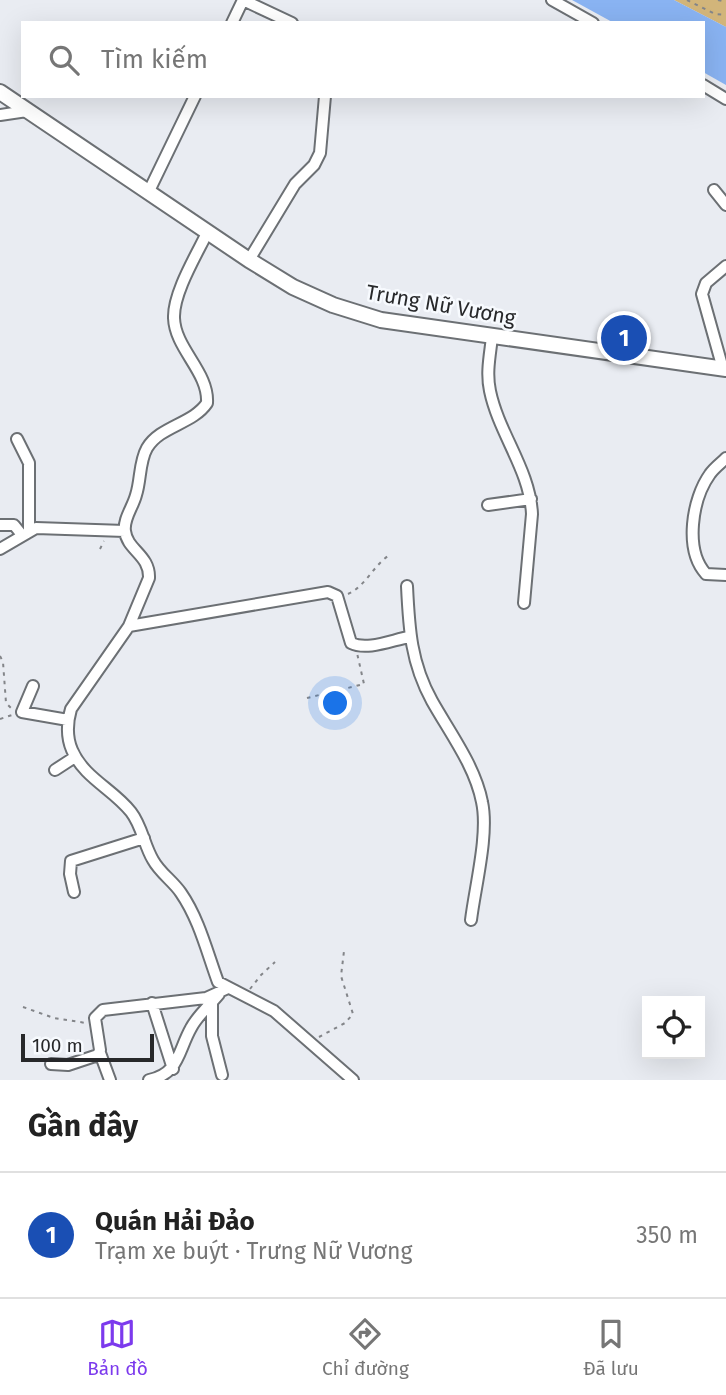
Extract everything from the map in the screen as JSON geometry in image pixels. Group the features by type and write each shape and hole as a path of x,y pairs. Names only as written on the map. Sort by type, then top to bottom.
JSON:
{"main road":[{"name":"Trưng Nữ Vương","path":"0,92 249,260 293,287 345,309 381,320 725,369"}],"street":[{"path":"233,21 243,0 288,21"},
{"path":"552,0 589,21"},
{"path":"705,86 726,99"},
{"path":"149,191 194,98"},
{"path":"249,260 295,184 318,160 324,98"},
{"path":"0,115 27,111"},
{"path":"714,190 726,205"},
{"path":"208,231 183,285 175,306 174,319 178,335 205,388 207,403 196,415 150,443 145,452 136,497 126,520 125,531 128,540 146,561 149,569 146,589 129,626 71,709 68,735 79,764 128,808 138,823 155,864 182,895 193,914 218,982 224,990 245,996 274,1011 353,1080"},
{"path":"725,369 702,288 726,267"},
{"path":"492,337 489,391 531,499 524,603"},
{"path":"17,439 29,463 25,533"},
{"path":"726,458 710,474 692,530 700,568 706,574 726,575"},
{"path":"488,505 531,499"},
{"path":"0,525 14,525 25,533"},
{"path":"0,549 25,533 46,527 125,531"},
{"path":"407,586 409,636 421,676 480,790 483,804 482,842 471,920"},
{"path":"129,626 228,611 313,594 334,593 351,643 356,646 409,636"},
{"path":"33,686 22,712 68,720"},
{"path":"55,770 75,757"},
{"path":"74,892 70,874 71,861 144,838"},
{"path":"149,1080 173,1069 192,1025 224,990"},
{"path":"110,1080 100,1053 95,1018 109,1007 206,998 224,990"},
{"path":"212,1002 212,1036 222,1075"},
{"path":"152,1003 173,1069"},
{"path":"51,1064 76,1064 100,1053"}],"path":[{"path":"687,0 715,14 726,15"},
{"path":"718,0 726,2"},
{"path":"337,596 351,593 391,554"},
{"path":"307,698 363,684 356,646"},
{"path":"0,656 3,662 6,703 16,714 0,719"},
{"path":"309,1042 345,1023 352,1014 341,976 344,951"},
{"path":"245,996 275,962"},
{"path":"23,1007 54,1018 85,1023 95,1018"}],"shaded area":[{"path":"674,0 726,0 726,27"}],"water":[{"path":"572,0 674,0 726,27 726,85 705,73 705,21 610,21"}],"place":[{"name":"Quán Hải Đảo","path":"624,338"}]}
